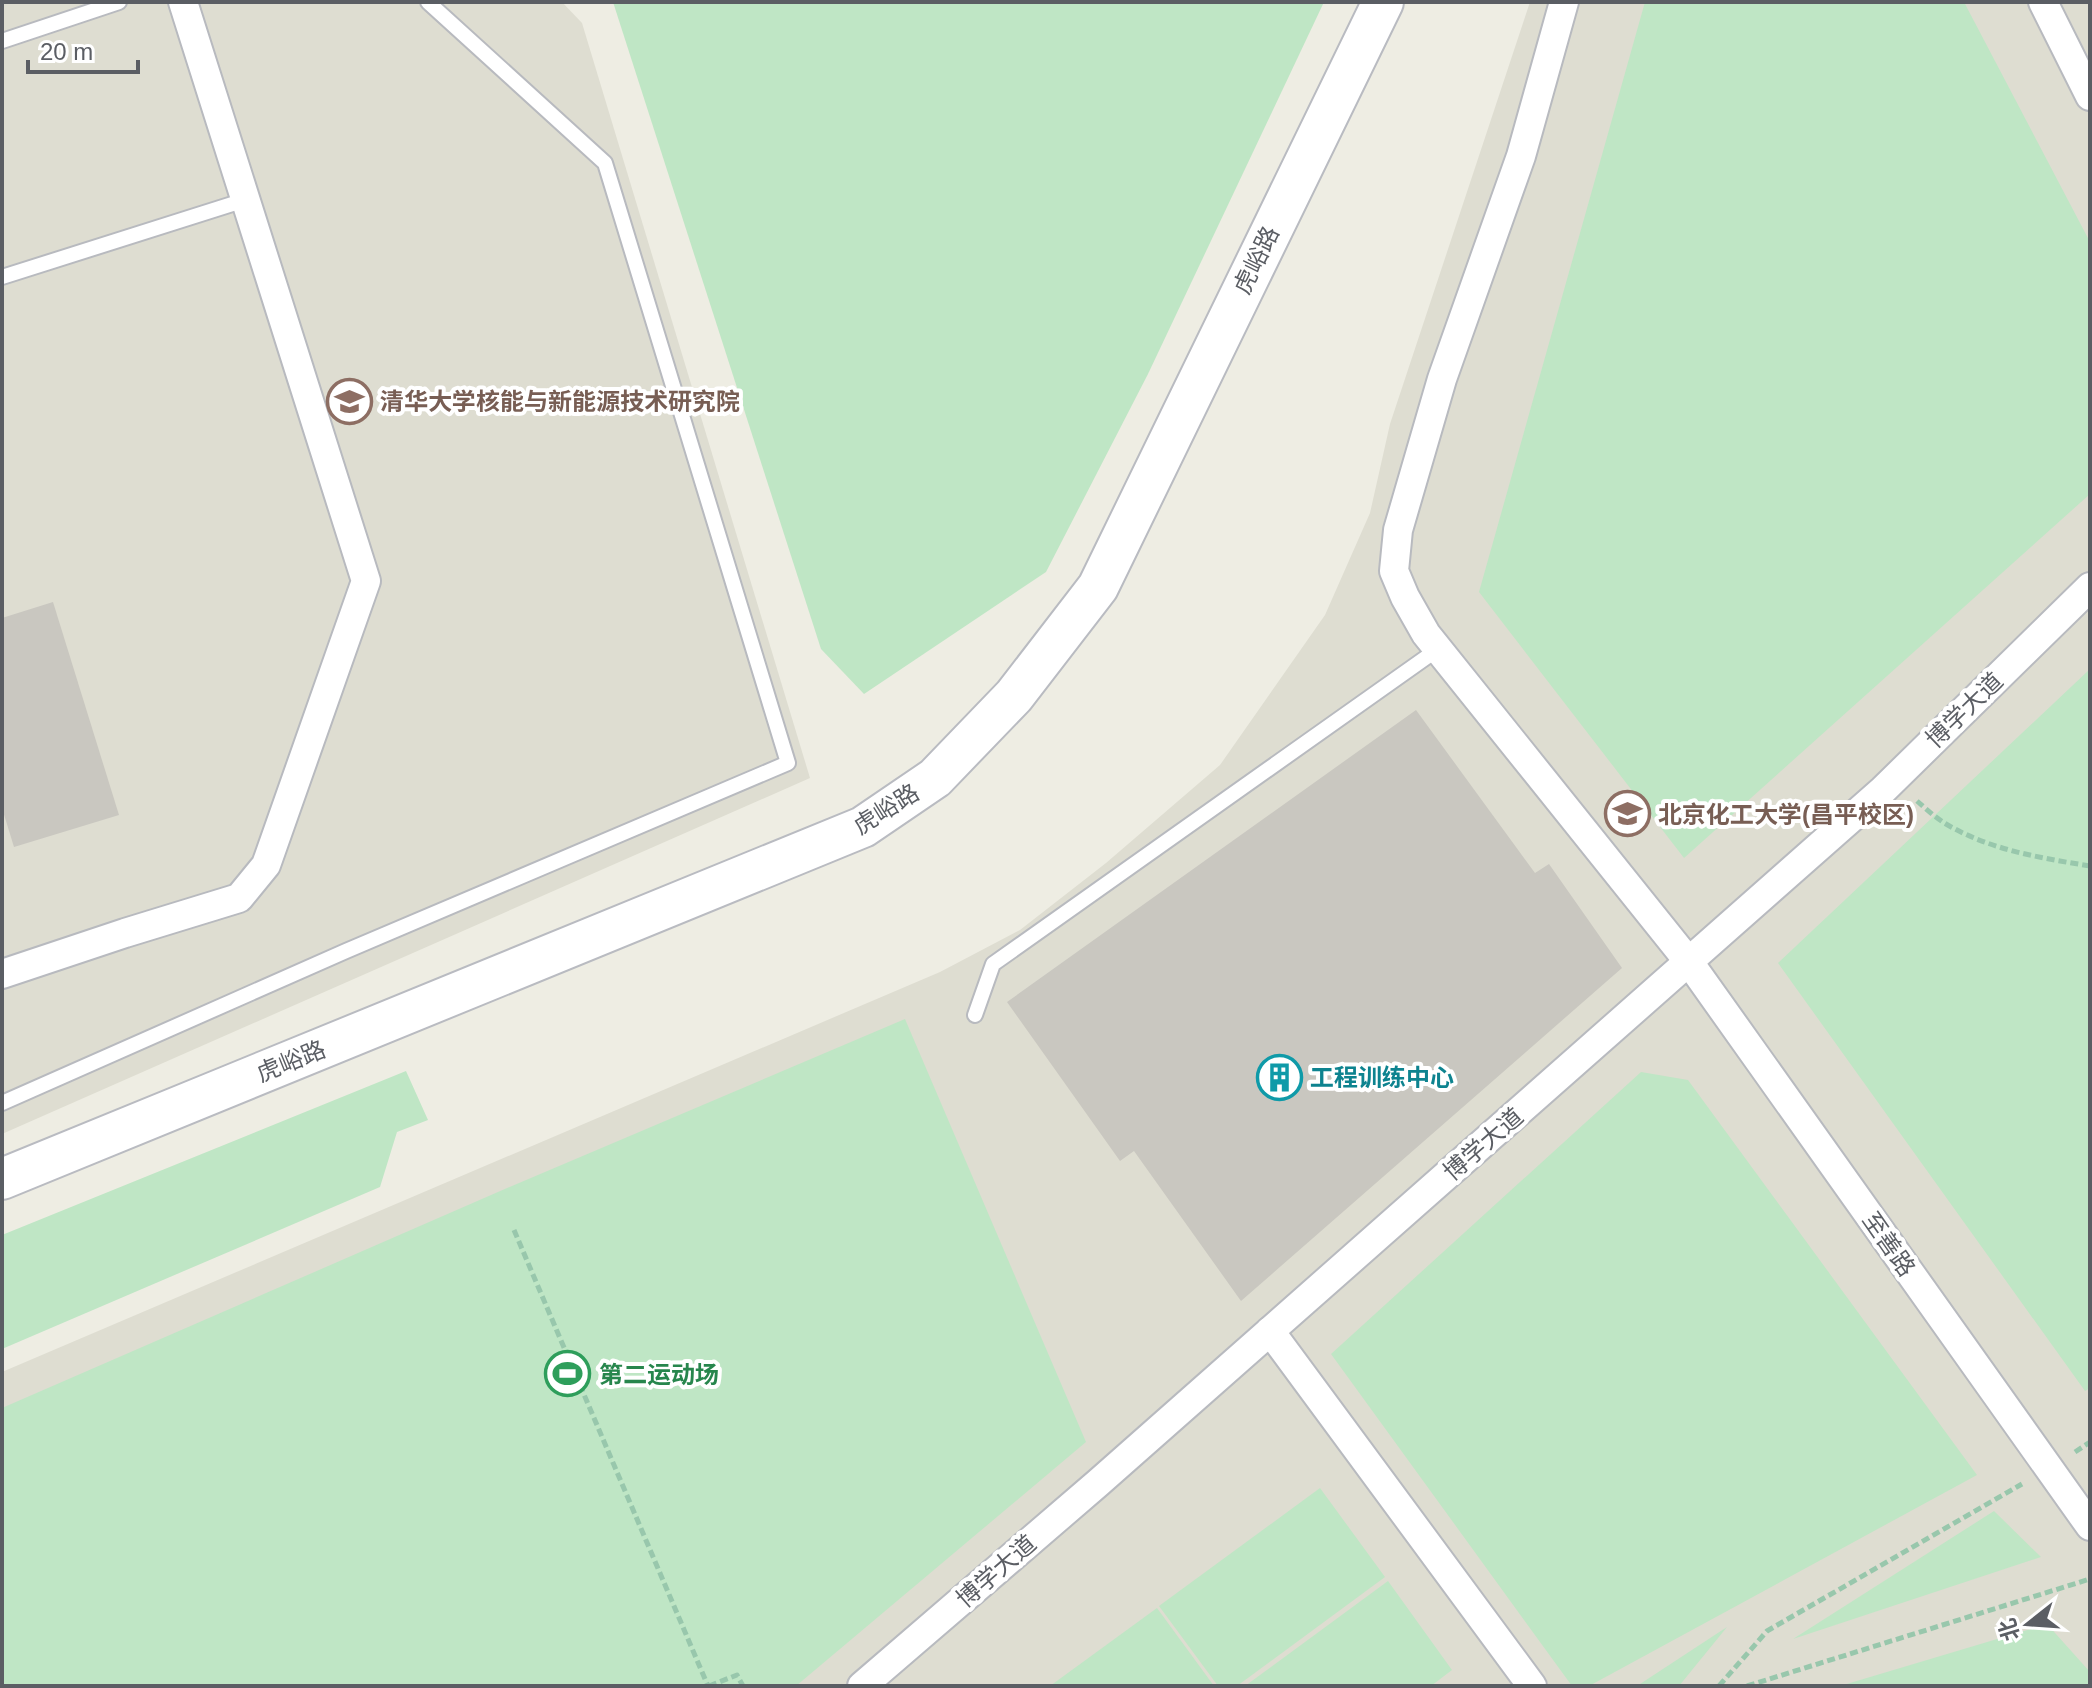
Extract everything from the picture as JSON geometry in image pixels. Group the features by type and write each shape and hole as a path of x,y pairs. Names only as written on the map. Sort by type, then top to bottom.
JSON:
{"street":[{"path":"2,974 239,898 266,865 366,581 183,2"},
{"name":"虎峪路","path":"2,1179 863,827 935,778 1014,696 1098,587 1383,2"},
{"name":"至善路","path":"1564,2 1521,156 1442,379 1398,530 1394,571 1426,634 1689,962 2090,1526"},
{"path":"2043,2 2090,96"},
{"name":"博学大道","path":"862,1686 1098,1483 1689,962 1900,773 2090,587"},
{"path":"1270,1331 1532,1686"}],"lane":[{"path":"2,41 119,2"},
{"path":"2,1103 346,951 788,763 605,163 428,2"},
{"path":"2,277 245,200"},
{"path":"975,1015 993,964 1438,649"}],"path":[{"path":"1900,773 1914,798 1944,823 1972,837 2019,853 2090,866"},
{"path":"514,1230 708,1686 737,1675 743,1686"},
{"path":"1719,1686 1767,1631 2090,1442"},
{"path":"1747,1686 2090,1579"}],"shaded area":[{"name":"清华大学核能与新能源技术研究院","path":"2,2 562,2 582,23 810,778 2,1134"},
{"name":"北京化工大学(昌平校区)","path":"1530,2 2090,2 2090,1686 2,1686 2,1372 940,972 1020,930 1106,863 1220,765 1325,615 1370,513 1390,424"}],"green space":[{"path":"613,2 1324,2 1148,374 1046,572 864,694 821,649"},
{"path":"1645,2 1964,2 2090,242 2090,494 1684,858 1479,592"},
{"path":"2090,669 2090,1388 2085,1391 1778,963"},
{"name":"第二运动场","path":"905,1019 1086,1442 796,1686 2,1686 2,1408"},
{"path":"406,1071 428,1120 397,1132 380,1187 2,1349 2,1235"},
{"path":"1641,1072 1688,1080 1977,1475 1589,1686 1572,1686 1331,1354"},
{"path":"1320,1488 1385,1577 1237,1686 1218,1686 1159,1606"},
{"path":"1994,1511 2041,1557 1793,1639"},
{"path":"1388,1581 1452,1670 1431,1686 1245,1686"},
{"path":"1157,1608 1214,1686 1050,1686"},
{"path":"2047,1624 2090,1672 2090,1686 1840,1686"},
{"path":"1727,1627 1679,1686 1637,1686"}],"building":[{"path":"53,602 119,815 14,847 2,808 2,618"},
{"name":"工程训练中心","path":"1416,710 1535,873 1549,864 1622,968 1241,1301 1134,1151 1120,1161 1007,1002"}],"place":[{"name":"清华大学核能与新能源技术研究院","path":"349,401"},
{"name":"北京化工大学(昌平校区)","path":"1627,814"},
{"name":"工程训练中心","path":"1279,1077"},
{"name":"第二运动场","path":"568,1374"}]}
